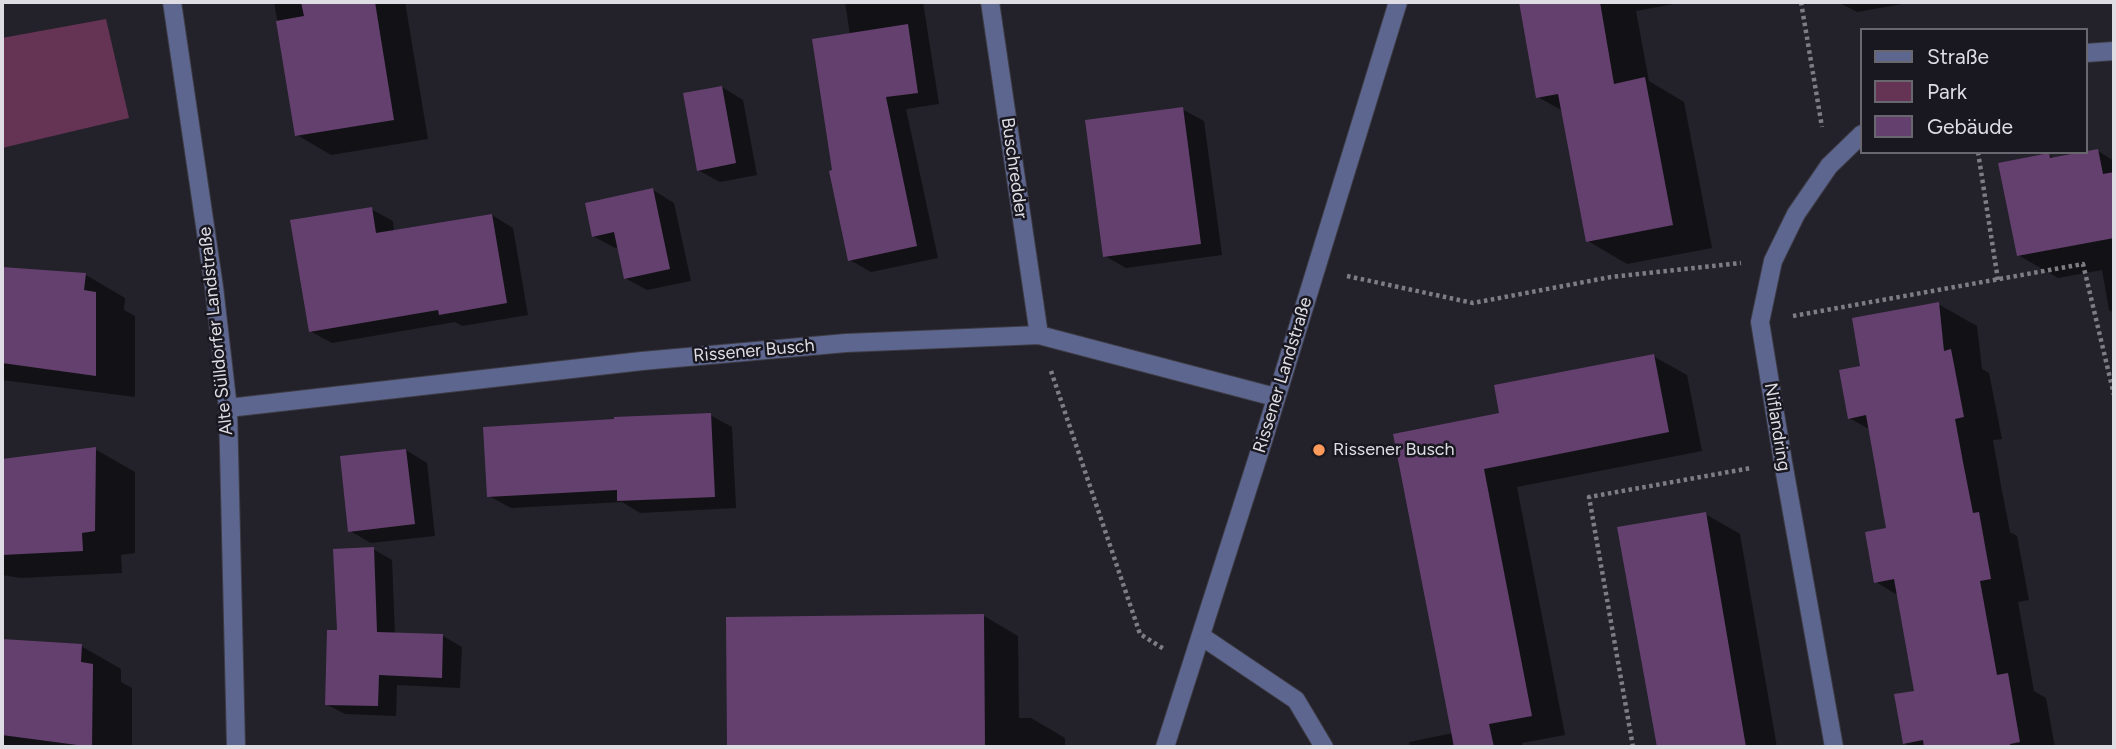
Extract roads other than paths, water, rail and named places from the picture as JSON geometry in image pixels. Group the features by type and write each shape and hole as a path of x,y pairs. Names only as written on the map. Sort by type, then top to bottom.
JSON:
{"street":[{"name":"Alte Sülldorfer Landstraße","path":"172,2 214,287 228,408 236,747"},
{"name":"Buschredder","path":"990,2 1039,335"},
{"name":"Rissener Landstraße","path":"1165,747 1398,2"},
{"path":"2088,53 2114,51"},
{"name":"Niflandring","path":"1835,747 1760,322 1773,261 1796,214 1829,166 1860,136"},
{"name":"Rissener Busch","path":"228,408 642,361 846,343 1039,335 1275,397"},
{"path":"1201,636 1296,700 1324,747"}],"place":[{"name":"Rissener Busch","path":"1319,450"}]}
